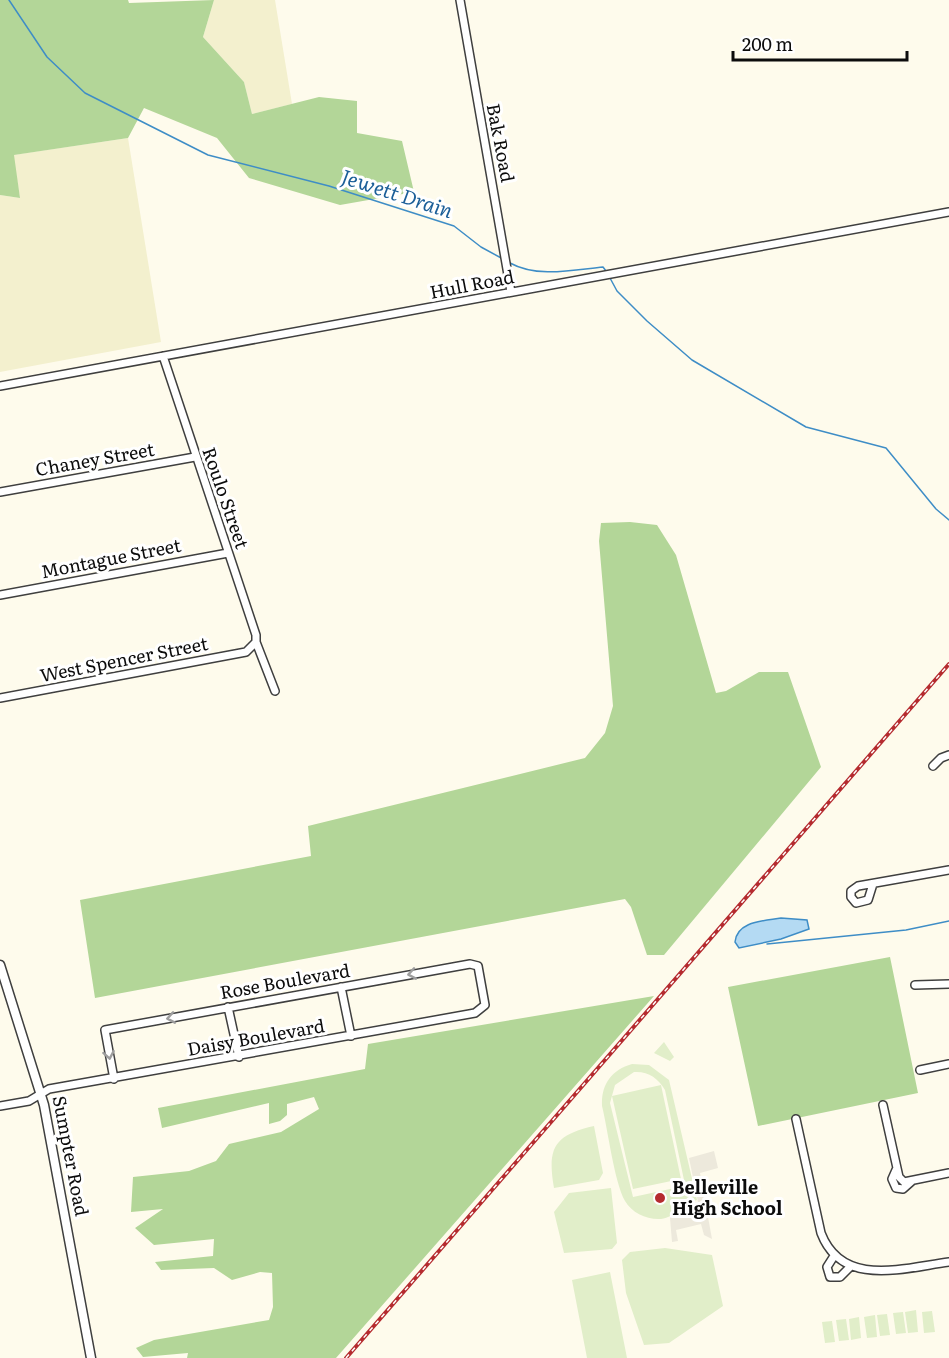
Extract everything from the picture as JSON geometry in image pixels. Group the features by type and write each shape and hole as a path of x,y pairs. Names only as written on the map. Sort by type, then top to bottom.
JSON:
{"street":[{"name":"Bak Road","path":"460,0 511,292"},
{"name":"Hull Road","path":"0,386 949,212"},
{"name":"Roulo Street","path":"163,356 256,635 254,645 275,692"},
{"name":"Chaney Street","path":"0,492 195,457"},
{"name":"Montague Street","path":"0,595 228,553"},
{"name":"West Spencer Street","path":"0,698 246,652 254,645"},
{"path":"933,766 941,758 949,755"},
{"path":"873,884 949,870"},
{"name":"Rose Boulevard","path":"114,1079 105,1030 228,1007 470,964 478,966 485,996 485,1005 477,1012"},
{"name":"Sumpter Road","path":"0,965 41,1095 91,1358"},
{"path":"915,986 949,984"},
{"path":"341,987 351,1036"},
{"path":"228,1007 239,1057"},
{"name":"Daisy Boulevard","path":"0,1107 29,1101 50,1089 239,1057 477,1012"},
{"path":"920,1070 949,1064"},
{"path":"883,1106 899,1177 904,1182 949,1173"},
{"path":"796,1119 821,1233 834,1256 850,1268 873,1271 949,1262"},
{"path":"834,1256 827,1267 830,1277 840,1278 850,1268"}],"shaded area":[{"path":"214,0 275,0 292,104 252,114 244,82 203,37"},
{"path":"128,138 161,342 0,372 0,195 20,198 13,155"},
{"path":"714,1151 718,1168 700,1173 712,1239 704,1235 701,1224 676,1230 678,1241 672,1242 670,1218 686,1204 698,1202 689,1158"}],"green space":[{"path":"0,0 128,0 129,3 214,0 203,37 244,82 252,114 319,97 357,101 357,133 402,141 414,192 340,205 249,178 217,138 144,108 128,138 14,155 20,198 0,195"},
{"path":"630,522 657,525 676,555 716,693 726,691 759,672 788,672 821,767 664,955 647,955 631,907 625,899 95,998 80,900 311,856 308,826 585,758 605,733 613,706 599,541 601,523"},
{"path":"890,957 918,1093 758,1126 728,987"},
{"path":"654,996 336,1358 187,1358 188,1353 143,1357 136,1348 154,1340 269,1320 273,1307 272,1273 260,1272 232,1280 214,1268 161,1270 155,1262 213,1256 214,1239 154,1245 135,1228 163,1209 131,1212 133,1177 189,1171 216,1161 229,1144 281,1132 319,1109 314,1097 287,1104 287,1115 280,1121 269,1124 269,1103 162,1128 158,1108 365,1069 368,1044"},
{"path":"664,1042 674,1057 670,1061 654,1053"},
{"path":"632,1064 649,1065 669,1080 697,1200 666,1218 650,1218 636,1212 625,1201 618,1181 602,1098 609,1079","holes":["634,1072 652,1076 665,1090 684,1186 633,1197 610,1103 615,1085"]},
{"path":"661,1085 681,1179 633,1189 612,1096"},
{"path":"594,1126 603,1173 599,1180 554,1188 552,1163 556,1145 570,1134"},
{"path":"611,1188 617,1243 612,1249 564,1253 554,1212 569,1193"},
{"path":"665,1248 712,1255 723,1306 669,1343 644,1345 626,1293 622,1260 630,1252"},
{"path":"610,1272 627,1358 587,1358 572,1280"},
{"path":"916,1310 918,1332 908,1333 905,1312"},
{"path":"932,1311 935,1332 924,1333 922,1312"},
{"path":"903,1312 906,1333 896,1334 893,1313"},
{"path":"887,1314 890,1335 880,1336 877,1315"},
{"path":"875,1315 877,1337 867,1338 864,1317"},
{"path":"859,1317 861,1338 851,1340 849,1319"},
{"path":"846,1319 849,1340 839,1341 836,1320"},
{"path":"832,1321 835,1342 825,1343 822,1322"}],"water":[{"path":"781,918 807,920 809,929 781,939 739,948 735,942 737,935 746,926"}],"waterway":[{"name":"Jewett Drain","path":"9,0 47,57 85,93 208,155 329,186 454,226 481,247 503,259"},
{"name":"Jewett Drain","path":"510,263 521,268 543,272 603,267 606,271"},
{"name":"Jewett Drain","path":"610,278 617,291 692,360 806,427 886,448 936,509 949,520"},
{"path":"767,944 906,930 949,921"}],"railway":[{"path":"346,1358 949,664"}],"place":[{"name":"Belleville High School","path":"660,1198"}]}
